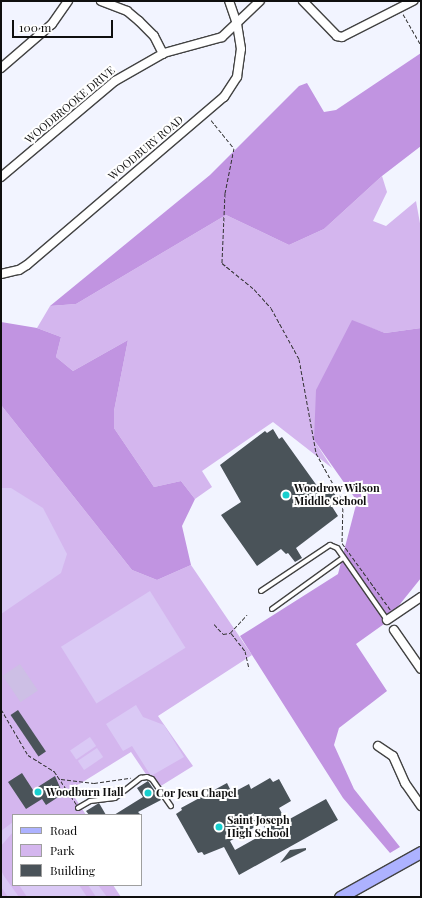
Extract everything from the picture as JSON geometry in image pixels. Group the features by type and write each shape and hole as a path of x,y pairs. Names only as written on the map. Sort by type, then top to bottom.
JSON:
{"street":[{"path":"1,68 52,24 68,1"},
{"path":"101,1 127,11 139,21 154,36 163,54"},
{"name":"WOODBURY ROAD","path":"1,274 20,270 27,265 224,97 237,77 241,49 237,24 228,1"},
{"name":"WOODBROOKE DRIVE","path":"1,177 115,80 163,54 222,37 260,1"},
{"path":"303,1 336,36 342,38 413,1"},
{"path":"387,620 421,597"},
{"path":"394,630 421,670"},
{"path":"378,746 393,756 405,783 421,806"},
{"path":"340,897 421,852"}],"lane":[{"path":"261,591 326,546 337,548 387,620"},
{"path":"272,609 343,558"},
{"path":"78,808 90,801 115,798 141,778 147,777 152,779 172,806"}],"path":[{"path":"400,8 421,45"},
{"path":"205,113 234,148 225,193 222,263 254,289 270,308 299,359 316,453 343,502 342,542 394,615"},
{"path":"214,624 223,634 230,633 247,615"},
{"path":"230,633 245,651 249,669"},
{"path":"1,709 28,755 54,771 61,779 78,808"},
{"path":"61,779 94,783 147,777"}],"green space":[{"path":"382,176 387,192 373,221 386,226 416,201 421,229 421,328 385,333 352,321 314,440 332,468 273,422 202,471 212,487 195,499 181,481 154,487 114,428 114,411 128,340 73,371 56,357 61,337 37,328 50,306 76,304 226,215 289,245 324,229"},
{"path":"1,405 132,570 157,580 191,565 252,655 158,716 193,766 156,789 131,752 70,790 85,814 12,814 12,886 114,886 121,897 1,897"}],"shaded area":[{"path":"421,53 421,146 382,176 324,229 289,245 226,215 76,304 50,306 210,175 299,86 307,83 324,112 336,110"},
{"path":"352,320 385,333 421,328 421,578 384,624 356,644 387,691 339,728 334,745 354,789 400,847 390,853 343,798 240,636 338,574 357,501 314,440 316,390"},
{"path":"1,322 37,328 61,337 56,357 73,371 128,340 114,411 114,428 154,487 181,481 195,499 182,526 191,565 157,580 132,570 1,405"},
{"path":"1,488 11,488 43,508 67,554 61,573 1,614"},
{"path":"150,591 186,648 96,703 61,647"},
{"path":"20,664 38,691 20,702 3,676"},
{"path":"136,705 143,717 164,725 184,757 151,776 132,746 123,751 106,724"},
{"path":"90,737 96,746 76,760 70,750"},
{"path":"97,748 103,757 84,770 78,761"},
{"path":"12,823 12,833 1,846 1,831"},
{"path":"1,870 19,897 8,897 1,887"},
{"path":"20,886 80,886 87,897 27,897"},
{"path":"89,886 99,886 107,897 96,897"}],"building":[{"name":"Woodrow Wilson Middle School","path":"273,429 279,439 282,437 320,490 328,485 339,500 331,505 338,516 296,548 302,558 295,562 288,553 286,554 281,549 257,566 221,515 241,502 220,465 265,431 267,433"},
{"path":"18,710 46,751 38,756 11,715"},
{"name":"Woodburn Hall","path":"22,773 33,790 55,776 63,794 46,805 42,799 26,809 8,782"},
{"name":"Saint Joseph High School","path":"270,778 273,782 279,779 291,801 279,808 286,821 326,799 338,820 239,875 224,847 204,855 202,852 198,853 176,814 182,810 181,808 227,783 232,793 249,784 251,789","holes":["262,823 267,832 235,850 230,841"]},
{"path":"148,781 161,800 138,812 140,814 116,814 143,797 137,788"},
{"path":"99,803 105,814 88,814 86,811"},
{"path":"306,848 306,850 280,863 290,850"}],"place":[{"name":"Woodrow Wilson Middle School","path":"286,495"},
{"name":"Woodburn Hall","path":"38,792"},
{"name":"Cor Jesu Chapel","path":"148,793"},
{"name":"Saint Joseph High School","path":"219,827"}]}
